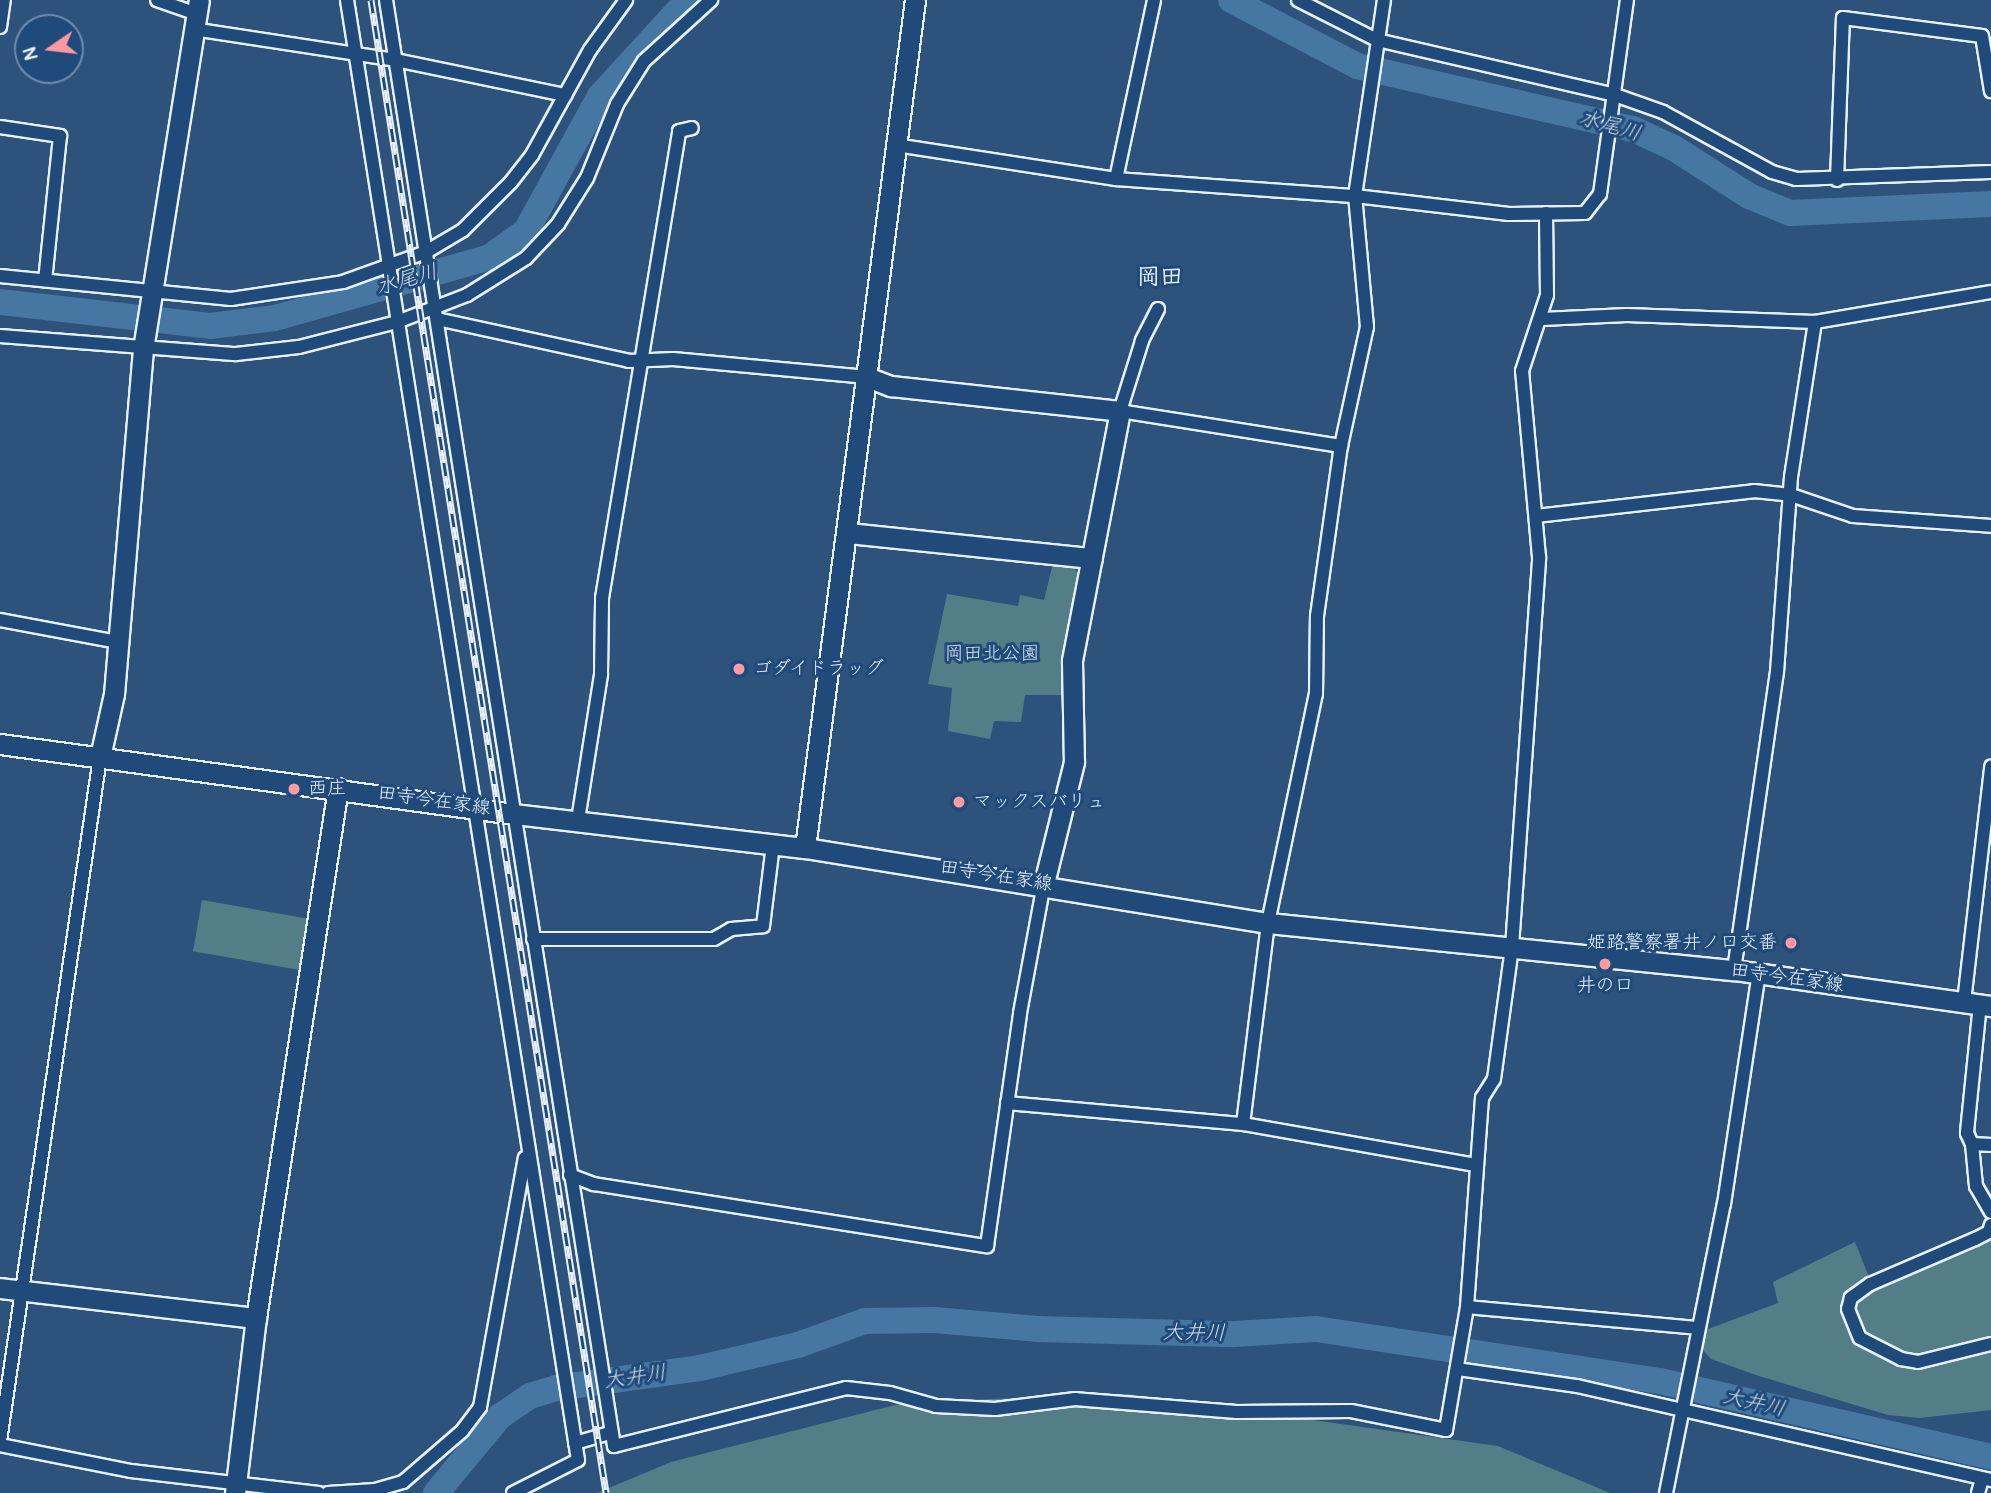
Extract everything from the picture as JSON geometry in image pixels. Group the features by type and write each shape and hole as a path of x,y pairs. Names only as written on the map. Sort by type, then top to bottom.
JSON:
{"street":[{"path":"0,27 4,0"},
{"path":"157,0 196,14 356,55 396,60 565,95"},
{"path":"347,0 578,1460 513,1493"},
{"path":"386,0 614,1446 846,1388 890,1392 936,1406 995,1409 1075,1399 1236,1412 1351,1411 1446,1430 1464,1330 1479,1178 1475,1165 1482,1098 1494,1079 1512,947 1539,557 1522,371 1542,319 1550,273 1546,213"},
{"path":"0,276 231,299 295,292 343,282 388,263 426,252 492,205 531,155 565,95 626,0"},
{"path":"0,336 236,354 286,349 397,322 498,279 527,258 558,224 587,178 617,104 644,61 711,0"},
{"path":"805,848 848,533 915,0"},
{"path":"1116,179 1153,0"},
{"path":"1297,0 1377,40 1615,95 1663,111 1772,172 1796,179 1837,180 1991,172"},
{"path":"1243,1124 1268,923 1316,694 1317,616 1342,446 1367,327 1355,196 1367,99 1384,0"},
{"path":"896,145 1116,179 1355,196 1509,214 1586,213 1600,194 1628,0"},
{"path":"196,14 143,349 114,694 100,757 0,1443 235,1489 319,1493"},
{"path":"1837,180 1843,18 1982,36 1991,91"},
{"path":"0,127 60,136 45,280"},
{"path":"578,820 601,674 602,598 644,359 679,131 692,128"},
{"path":"1542,319 1627,315 1815,321 1991,292"},
{"path":"570,1175 594,1184 987,1246 1007,1103 1044,883 1074,762 1072,661 1120,411 1142,341 1158,309"},
{"path":"437,319 629,361 644,359 867,377 891,386 1120,411 1342,446"},
{"path":"1734,970 1777,672 1791,495 1815,321"},
{"path":"1536,516 1754,491 1791,495 1853,516 1991,526"},
{"path":"848,533 1093,558"},
{"path":"0,620 118,642"},
{"name":"田寺今在家線","path":"0,744 474,806 514,814 805,848 1044,883 1268,923 1734,970 1978,1004"},
{"path":"1991,773 1968,1133 1972,1144 1976,1186 1991,1212"},
{"path":"235,1489 256,1318 338,788"},
{"path":"533,939 714,939 731,929 763,926 773,844"},
{"path":"1666,1493 1691,1373 1696,1328 1724,1204 1759,973"},
{"path":"1007,1103 1243,1124 1475,1165"},
{"path":"1972,1144 1991,1145"},
{"path":"328,1493 389,1490 403,1482 462,1431 480,1407 527,1148"},
{"path":"1991,1225 1989,1232 1975,1240 1856,1292 1848,1309 1860,1338 1901,1359 1918,1362 1991,1344"},
{"path":"0,1288 256,1318"},
{"path":"1466,1307 1696,1328"},
{"path":"1457,1369 1577,1386 1986,1479 1978,1493"},
{"path":"575,1443 611,1433"}],"green space":[{"name":"岡田北公園","path":"1053,563 1071,565 1083,579 1066,695 1025,695 1021,722 994,721 990,739 948,731 952,688 928,684 947,594 1018,606 1020,595 1044,600"},
{"path":"202,900 308,919 299,970 193,951"},
{"path":"1991,1240 1991,1410 1920,1418 1888,1415 1759,1376 1711,1359 1703,1350 1700,1332 1778,1303 1773,1282 1855,1242 1873,1287"},
{"path":"1128,1394 1498,1446 1610,1493 597,1493 671,1462 907,1402"}],"waterway":[{"name":"水尾川","path":"0,302 210,326 275,318 490,257 526,231 600,96 688,0"},
{"name":"水尾川","path":"1231,0 1357,66 1633,129 1674,148 1749,196 1790,213 1991,204"},
{"name":"大井川","path":"436,1493 499,1417 530,1396 556,1388 700,1368 798,1345 865,1321 935,1320 1037,1329 1234,1334 1316,1329 1660,1381 1991,1457"}],"railway":[{"path":"371,0 606,1493"}],"place":[{"name":"ゴダイドラッグ","path":"739,669"},
{"name":"西庄","path":"294,789"},
{"name":"マックスバリュ","path":"959,802"},
{"name":"姫路警察署井ノ口交番","path":"1791,943"},
{"name":"井の口","path":"1605,964"}],"district":[{"name":"岡田","path":"1160,277"}]}
